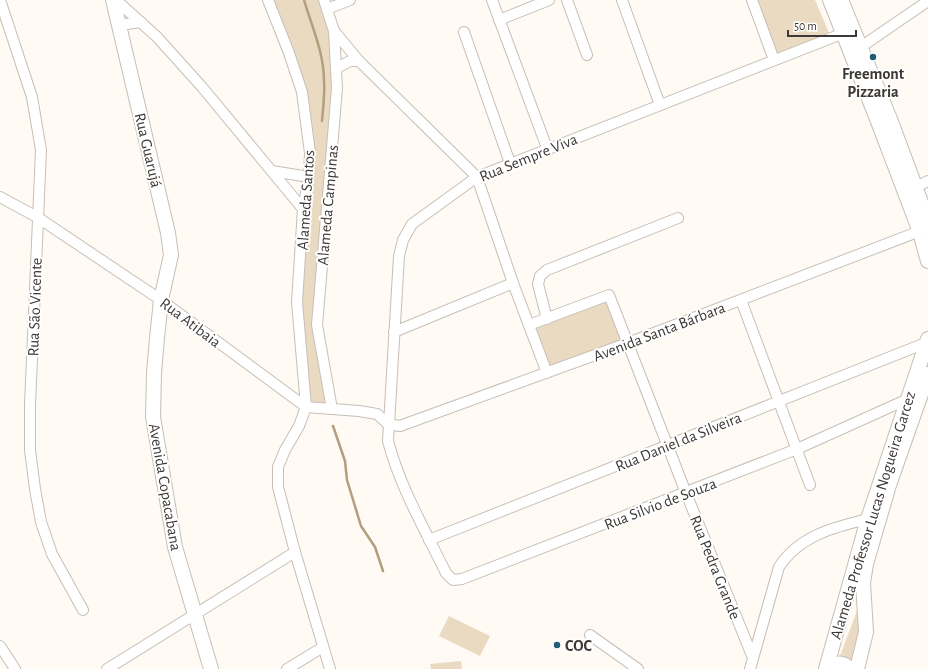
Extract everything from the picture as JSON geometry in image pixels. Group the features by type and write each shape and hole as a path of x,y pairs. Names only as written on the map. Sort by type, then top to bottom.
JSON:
{"main road":[{"name":"Rua Guarujá","path":"113,0 168,233 171,255 161,300"},
{"path":"830,0 844,33 856,50 922,184 925,204 925,227 928,261"},
{"path":"841,0 856,50 925,227"},
{"name":"Avenida Copacabana","path":"161,300 154,373 154,417 176,548 194,615 211,669"},
{"name":"Alameda Professor Lucas Nogueira Garcez","path":"826,667 868,519 928,341"},
{"name":"Alameda Professor Lucas Nogueira Garcez","path":"857,669 866,632 863,583 866,564 889,485 928,374"},
{"path":"826,667 840,662 845,664 850,669"}],"street":[{"name":"Rua São Vicente","path":"0,0 32,97 38,124 41,150 37,217 30,450 41,522 52,554 83,610"},
{"path":"116,0 157,36 202,87 303,210"},
{"name":"Alameda Santos","path":"268,0 289,53 302,92 309,134 309,177 303,210 297,302 306,407"},
{"path":"326,4 350,0"},
{"path":"492,0 547,148"},
{"path":"499,20 549,0"},
{"path":"567,0 587,55"},
{"path":"622,0 660,105"},
{"path":"752,0 774,60"},
{"path":"856,50 928,1"},
{"name":"Alameda Campinas","path":"326,4 334,32 337,88 317,325 332,409"},
{"path":"119,25 141,22"},
{"path":"334,32 359,61 477,177 513,283 547,373"},
{"path":"464,32 510,163"},
{"name":"Rua Sempre Viva","path":"430,540 394,464 388,441 399,256 403,240 412,224 477,177 547,148 844,33"},
{"path":"337,68 350,61 359,61"},
{"path":"272,171 309,177"},
{"name":"Rua Atibaia","path":"0,197 37,217 161,300 306,407"},
{"path":"529,325 547,319 538,284 540,276 547,270 678,218"},
{"name":"Avenida Santa Bárbara","path":"388,424 400,426 547,373 741,300 925,227"},
{"path":"394,332 513,283"},
{"name":"Rua Pedra Grande","path":"547,319 609,295 686,493 753,658"},
{"path":"741,300 810,485"},
{"name":"Rua Daniel da Silveira","path":"430,540 928,341"},
{"name":"Rua Silvio de Souza","path":"430,540 446,573 453,580 462,579 797,449 908,399"},
{"path":"330,669 295,552 278,487 278,467 285,450 299,426 306,407 359,411 376,414 388,424"},
{"path":"750,669 780,567 787,556 810,538 841,526 868,519"},
{"path":"107,669 295,552"},
{"path":"590,635 638,669"},
{"path":"0,646 15,669"},
{"path":"287,669 323,647"}],"shaded area":[{"path":"268,0 324,0 337,68 319,304 332,409 306,407 297,302 309,177 302,92"},
{"path":"755,0 815,0 830,35 776,56"},
{"path":"609,295 628,343 547,373 529,325"},
{"path":"857,611 860,631 852,669 838,661"},
{"path":"449,616 490,636 480,656 439,636"},
{"path":"461,661 462,669 431,669 430,664"}],"waterway":[{"path":"304,0 322,60 324,91 322,121"},
{"path":"333,426 345,461 347,480 361,526 375,547 383,571"}],"place":[{"name":"Freemont Pizzaria","path":"873,57"},
{"name":"COC","path":"557,645"}]}
